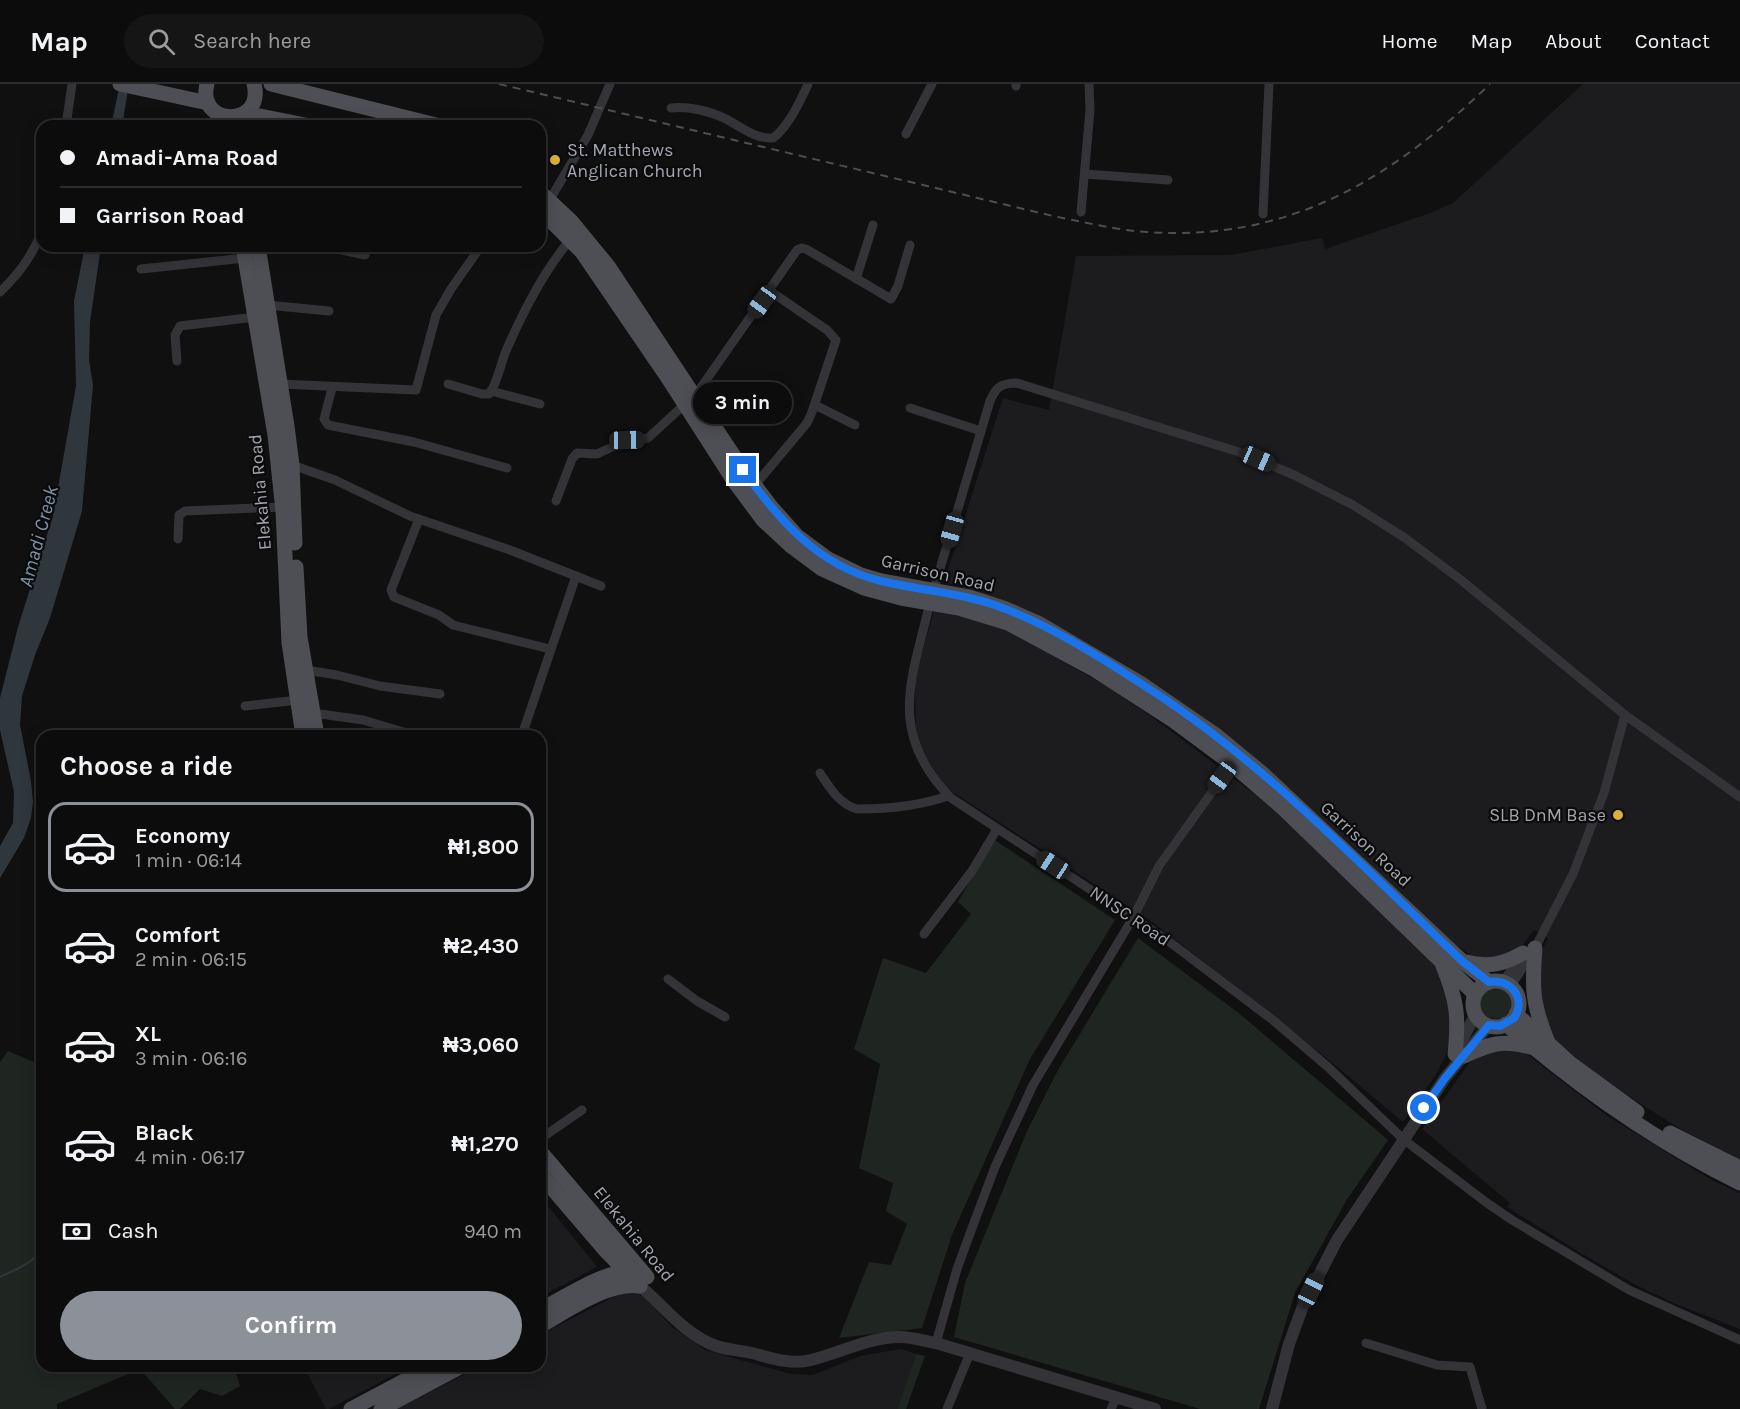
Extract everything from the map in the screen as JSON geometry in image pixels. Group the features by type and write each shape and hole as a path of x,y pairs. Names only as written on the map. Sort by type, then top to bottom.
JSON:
{"main road":[{"path":"120,84 208,103"},
{"path":"207,84 205,94 208,103 222,120"},
{"path":"242,118 255,98 254,84"},
{"path":"271,84 416,120"},
{"path":"226,120 233,117 259,120"},
{"name":"Garrison Road","path":"546,203 571,221 608,266 690,400 734,481 757,512 790,546 822,569 855,585 901,598 932,596 989,603 1038,623 1140,683 1210,731 1277,786 1462,961 1501,983"},
{"name":"Garrison Road","path":"546,205 771,508 797,536 828,558 861,574 1008,623 1095,670 1174,721 1232,764 1292,816 1475,994"},
{"name":"Elekahia Road","path":"244,252 275,435 283,507 289,643 302,730"},
{"name":"Elekahia Road","path":"259,252 292,465 300,637 316,730"},
{"path":"1462,961 1488,966 1503,963 1529,950 1534,1004 1549,1045"},
{"path":"1440,960 1456,1002 1459,1055 1506,1042 1532,1047"},
{"path":"1511,1019 1519,1000 1501,983 1481,987 1475,994 1473,1002 1476,1014 1481,1021 1489,1025 1511,1019 1642,1115 1693,1146 1740,1168"},
{"path":"1511,1019 1532,1047 1626,1117 1696,1160 1740,1183"},
{"name":"Elekahia Road","path":"546,1158 625,1251 644,1282"},
{"name":"Elekahia Road","path":"546,1181 624,1271 644,1282"},
{"path":"600,1286 606,1267 606,1251"},
{"path":"546,1322 624,1271 627,1258 625,1251"},
{"path":"546,1308 600,1286 644,1282"},
{"path":"351,1409 421,1372"},
{"path":"381,1409 451,1372"}],"street":[{"path":"67,120 72,84"},
{"path":"546,197 588,135 610,84"},
{"path":"671,108 687,108 716,115 740,129 770,139 780,132 808,84"},
{"path":"906,134 932,84"},
{"path":"1081,212 1090,110 1089,84"},
{"path":"1263,214 1269,84"},
{"path":"1085,174 1168,180"},
{"path":"856,279 873,225"},
{"path":"448,384 489,394 519,322 551,266 571,239"},
{"path":"0,292 19,272 36,245"},
{"path":"556,501 572,459 577,453 597,454 627,440 648,438 690,400 770,291 797,250 802,248 887,297 893,298 910,245"},
{"path":"141,270 244,252"},
{"path":"351,252 365,255"},
{"path":"280,384 413,391 418,389 436,315 477,252"},
{"path":"755,485 807,423 836,340 827,330 770,291"},
{"path":"267,305 329,311"},
{"path":"177,361 175,335 180,326 256,317"},
{"name":"NNSC Road","path":"1625,715 1461,580 1405,538 1353,505 1258,459 1210,442 1017,383 1006,383 994,391 932,596 911,683 910,728 926,769 948,796 959,805 1134,916 1274,1021 1328,1067 1403,1139 1512,1220 1629,1290 1740,1340"},
{"path":"332,388 324,419 328,425 414,442 507,468"},
{"path":"490,391 540,404"},
{"path":"815,405 855,425"},
{"path":"910,408 981,431"},
{"path":"292,465 336,480 419,519 510,550 601,586"},
{"path":"178,539 179,515 185,511 283,507"},
{"path":"419,519 392,590 394,597 439,615 453,625 550,649"},
{"path":"525,730 576,576"},
{"path":"306,670 328,673 380,687 440,694"},
{"path":"245,706 298,700"},
{"path":"313,713 363,720 397,730"},
{"path":"1501,983 1545,927 1573,874 1595,820 1625,715 1740,797"},
{"path":"936,1343 957,1269 971,1230 1019,1114 1076,1010 1134,916 1159,866 1232,764"},
{"path":"820,773 840,800 858,809 909,806 929,803 948,796"},
{"path":"924,934 972,871 997,829"},
{"path":"668,978 725,1017"},
{"path":"1272,1409 1289,1344 1303,1306 1319,1274 1360,1202 1459,1055 1476,1014"},
{"path":"1459,1055 1489,1025"},
{"path":"546,1135 582,1110"},
{"name":"Elekahia Road","path":"644,1282 692,1333 714,1345 735,1352 786,1361 807,1361 886,1338 902,1337 936,1343 970,1353 1114,1404 1155,1409"},
{"path":"1366,1343 1437,1365 1470,1367 1482,1409"},
{"path":"947,1409 970,1353"}],"shaded area":[{"path":"120,84 129,84 123,120 112,120"},
{"path":"1583,84 1740,84 1740,1160 1679,1128 1638,1102 1603,1079 1554,1040 1541,1013 1540,955 1548,938 1534,930 1522,946 1512,952 1491,960 1471,956 1445,936 1183,704 1128,667 1041,617 997,598 944,582 1003,398 1049,410 1076,256 1231,255 1322,238 1325,249 1453,203"},
{"path":"84,252 100,252 90,322 89,360 93,385 82,511 50,618 22,696 20,725 33,802 31,818 24,838 0,878 0,846 13,823 14,792 0,730 0,698 18,627 53,516 76,386 74,301"},
{"path":"934,611 970,616 1011,632 1106,686 1152,717 1272,807 1431,959 1446,986 1451,1036 1445,1057 1435,1076 1403,1122 1330,1061 1154,923 942,785 916,739 915,677"},
{"path":"993,839 1115,920 1030,1059 952,1235 922,1328 839,1338 869,1262 891,1265 907,1224 886,1211 893,1183 859,1168 880,1064 854,1049 883,958 926,973 971,914 958,902"},
{"path":"1138,938 1240,1014 1388,1140 1346,1201 1295,1293 1259,1409 1200,1409 954,1337 965,1283 1027,1131 1058,1070"},
{"path":"1496,987 1507,992 1512,1003 1507,1014 1496,1019 1485,1014 1480,1003 1485,992"},
{"path":"1501,1049 1520,1051 1528,1055 1606,1115 1710,1179 1740,1193 1740,1329 1640,1287 1507,1207 1510,1203 1422,1129 1470,1062 1481,1055"},
{"path":"8,1051 36,1063 36,1372 133,1372 57,1404 57,1409 0,1409 0,1062"},
{"path":"546,1203 597,1267 546,1294"},
{"path":"623,1292 637,1293 646,1299 672,1327 705,1350 791,1374 813,1375 860,1356 901,1349 916,1354 897,1409 396,1409 469,1372 546,1372 546,1332"},
{"path":"916,1354 925,1356 906,1409 897,1409"},
{"path":"143,1372 236,1372 240,1386 222,1396 200,1389 180,1409 175,1409"},
{"path":"307,1372 399,1372 329,1409 326,1409"}],"waterway":[{"path":"35,1138 36,1143"},
{"path":"0,1277 18,1269 36,1256"}],"railway":[{"path":"499,84 1053,216 1100,226 1147,232 1198,232 1247,226 1292,215 1335,197 1415,149 1490,84"}],"place":[{"name":"St. Matthews Anglican Church","path":"555,160"},
{"name":"SLB DnM Base","path":"1618,815"}],"route":[{"path":"743,470 771,508 797,536 828,558 881,581 969,597 1006,609 1038,623 1140,683 1217,736 1263,774 1462,961 1489,982 1498,981 1511,986 1518,996 1519,1003 1514,1018 1500,1026 1489,1025 1445,1078 1424,1108"}],"water label":[{"name":"Amadi Creek","path":"38,536"}]}
